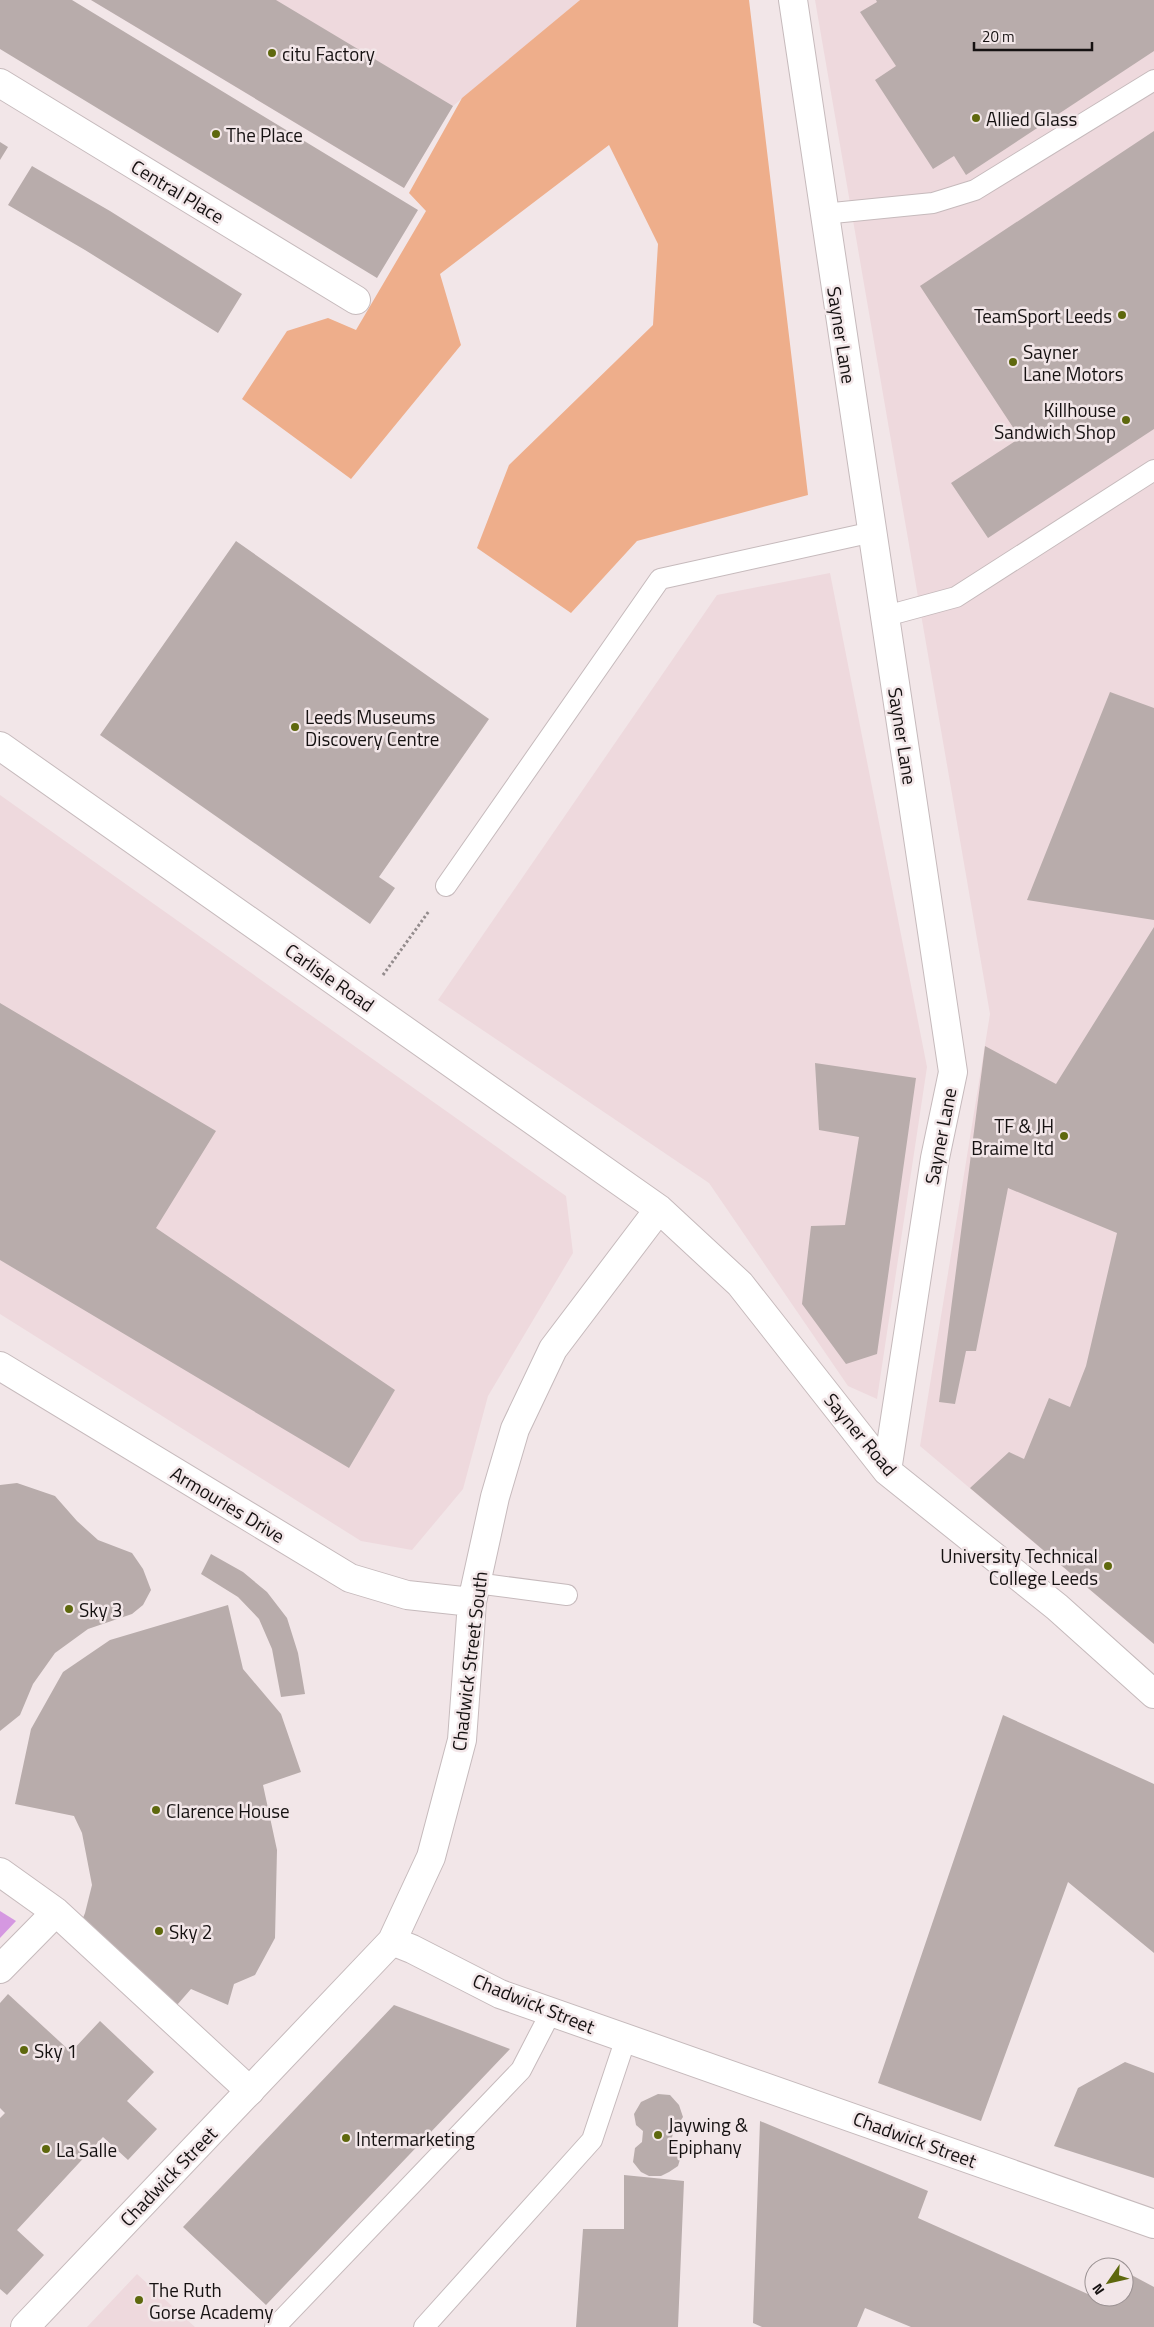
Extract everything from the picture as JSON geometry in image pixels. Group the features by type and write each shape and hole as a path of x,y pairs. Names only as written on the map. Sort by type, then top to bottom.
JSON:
{"street":[{"name":"Sayner Lane","path":"792,0 823,214 886,616 952,1072 935,1158 887,1471"},
{"name":"Central Place","path":"0,83 356,300"},
{"name":"Carlisle Road","path":"0,746 659,1208"},
{"name":"Sayner Road","path":"659,1208 740,1284 887,1471 1057,1607 1154,1694"},
{"name":"Chadwick Street South","path":"392,1941 431,1857 462,1740 474,1592 495,1496 516,1429 553,1349 659,1208"},
{"name":"Armouries Drive","path":"0,1366 350,1578 407,1595 474,1592"},
{"path":"0,1872 56,1912 250,2091"},
{"path":"0,1969 56,1912"},
{"name":"Chadwick Street","path":"25,2327 392,1941 412,1948 500,1994 1154,2224"}],"lane":[{"path":"823,214 934,203 976,190 1154,80"},
{"path":"886,616 956,597 1154,470"},
{"path":"446,886 660,579 873,532"},
{"path":"474,1592 567,1595"},
{"path":"275,2327 521,2070 551,2012"},
{"path":"424,2327 592,2140 626,2038"}],"path":[{"path":"364,1002 446,886"}],"shaded area":[{"name":"citu Factory","path":"91,0 580,0 453,106 404,188"},
{"path":"580,0 749,0 808,495 637,541 571,613 477,548 509,465 653,325 658,244 609,145 440,274 461,345 351,479 242,399 287,331 328,318 356,330 426,211 409,193 462,98"},
{"path":"815,0 1154,0 1154,1644 920,1446 990,1014"},
{"path":"830,573 927,1067 877,1399 848,1386 709,1183 438,1000 717,595"},
{"path":"0,795 566,1196 573,1253 488,1396 463,1489 412,1550 361,1541 0,1314"},
{"path":"0,1911 16,1921 0,1938"},
{"name":"The Ruth Gorse Academy","path":"137,2274 195,2327 87,2327"}],"building":[{"name":"The Place","path":"0,0 72,0 418,210 377,278 0,49"},
{"name":"citu Factory","path":"91,0 276,0 453,106 404,188"},
{"name":"Allied Glass","path":"876,0 1154,0 1154,51 966,175 954,156 933,169 875,80 896,66 860,12 877,2"},
{"path":"1154,131 1154,429 988,538 951,483 1020,438 920,286"},
{"path":"0,142 8,147 0,160"},
{"path":"32,166 110,211 242,294 218,333 85,250 8,205"},
{"name":"Leeds Museums Discovery Centre","path":"236,541 489,719 379,877 395,888 370,924 100,735"},
{"path":"1110,692 1154,708 1154,920 1027,900"},
{"name":"TF & JH Braime ltd","path":"1154,927 1154,1644 970,1488 1009,1452 1024,1459 1049,1398 1070,1407 1086,1366 1117,1233 1008,1188 976,1351 966,1351 955,1404 939,1402 985,1046 1056,1084"},
{"path":"0,1003 216,1131 156,1228 395,1390 349,1468 0,1260"},
{"path":"815,1063 916,1078 877,1354 846,1364 802,1304 811,1226 845,1225 859,1137 819,1130"},
{"name":"Sky 3","path":"17,1483 55,1496 77,1521 98,1540 132,1553 143,1569 151,1590 143,1605 132,1614 88,1629 55,1653 33,1684 20,1715 0,1731 0,1485"},
{"path":"211,1554 243,1572 267,1592 287,1618 298,1653 305,1694 281,1697 272,1649 259,1619 238,1597 201,1574"},
{"name":"Clarence House","path":"228,1605 243,1669 281,1714 301,1772 263,1785 277,1850 275,1938 255,1975 234,1984 228,2005 191,1989 170,2013 78,1930 85,1913 92,1885 82,1833 74,1816 15,1804 31,1729 63,1672 110,1640"},
{"path":"1003,1715 1154,1784 1154,1953 1068,1882 981,2121 878,2083"},
{"name":"La Salle","path":"8,1994 71,2052 100,2021 154,2072 127,2101 157,2129 128,2160 103,2137 17,2230 44,2255 7,2295 0,2289 0,2118 5,2113 0,2108 0,2003"},
{"name":"Intermarketing","path":"394,2005 510,2049 266,2305 183,2227"},
{"path":"1125,2062 1154,2073 1154,2178 1054,2146 1078,2088"},
{"name":"Jaywing & Epiphany","path":"658,2094 670,2095 679,2105 683,2117 673,2132 672,2138 678,2146 681,2156 678,2166 669,2172 661,2176 649,2176 641,2172 633,2162 635,2148 642,2142 643,2131 636,2125 634,2114 641,2102"},
{"path":"760,2121 928,2191 918,2218 1084,2292 1084,2307 1134,2307 1134,2276 1154,2287 1154,2327 911,2327 865,2308 857,2327 762,2327 753,2323"},
{"path":"624,2175 684,2181 678,2327 576,2327 583,2229 624,2229"}],"place":[{"name":"citu Factory","path":"272,53"},
{"name":"Allied Glass","path":"976,118"},
{"name":"The Place","path":"216,134"},
{"name":"TeamSport Leeds","path":"1122,315"},
{"name":"Sayner Lane Motors","path":"1013,362"},
{"name":"Killhouse Sandwich Shop","path":"1126,420"},
{"name":"Leeds Museums Discovery Centre","path":"295,727"},
{"name":"TF & JH Braime ltd","path":"1064,1136"},
{"name":"University Technical College Leeds","path":"1108,1566"},
{"name":"Sky 3","path":"69,1609"},
{"name":"Clarence House","path":"156,1810"},
{"name":"Sky 2","path":"159,1931"},
{"name":"Sky 1","path":"24,2050"},
{"name":"Jaywing & Epiphany","path":"658,2135"},
{"name":"Intermarketing","path":"346,2138"},
{"name":"La Salle","path":"46,2149"},
{"name":"The Ruth Gorse Academy","path":"139,2300"}]}
